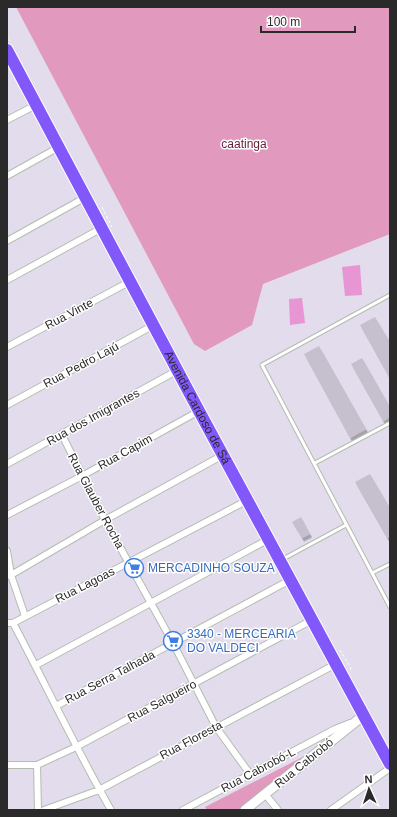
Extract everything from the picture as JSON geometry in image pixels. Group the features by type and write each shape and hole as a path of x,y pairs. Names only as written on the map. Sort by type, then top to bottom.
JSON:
{"highway":[{"name":"Avenida Cardoso de Sá","path":"7,50 14,67 86,197 199,411 336,664 360,719 390,764"}],"street":[{"path":"7,120 36,105"},
{"path":"7,176 59,147"},
{"path":"7,240 86,197"},
{"path":"7,280 102,228"},
{"name":"Rua Vinte","path":"7,347 131,281"},
{"name":"Rua Pedro Lajú","path":"7,405 154,325"},
{"name":"Rua dos Imigrantes","path":"7,464 178,370"},
{"name":"Rua Capim","path":"7,515 82,476 199,411"},
{"name":"Rua Glauber Rocha","path":"62,435 105,520 173,643 216,727 250,774"},
{"path":"9,575 223,455"},
{"name":"Rua Lagoas","path":"10,623 129,563 248,500"},
{"path":"36,665 269,539"},
{"path":"7,551 9,575 25,616"},
{"name":"Rua Serra Talhada","path":"56,706 290,580"},
{"name":"Rua Salgueiro","path":"7,765 37,765 76,747 312,620"},
{"path":"10,623 36,665 76,747 111,810"},
{"name":"Rua Floresta","path":"44,810 99,790 336,664"},
{"name":"Rua Cabrobó-L","path":"183,810 194,808 250,774 335,729 360,719"},
{"name":"Rua Cabrobó","path":"244,810 360,719"},
{"path":"37,765 38,810"},
{"path":"332,810 390,768"},
{"path":"265,794 278,810"}],"lane":[{"path":"390,295 262,365 390,607"},
{"path":"314,463 390,423"},
{"path":"280,561 346,525"},
{"path":"372,573 390,564"}],"green space":[{"name":"caatinga","path":"16,7 390,7 390,234 263,284 252,325 205,351 194,344"},
{"path":"324,746 239,810 207,810 205,807"}],"shaded area":[{"path":"360,265 362,295 345,296 342,267"},
{"path":"302,298 305,323 290,325 289,299"}],"building":[{"path":"375,317 390,342 390,379 360,325"},
{"path":"319,346 366,429 350,438 304,354"},
{"path":"362,358 390,407 390,417 383,421 351,364"},
{"path":"370,474 390,508 390,536 387,538 355,482"},
{"path":"301,517 310,534 302,538 292,522"}],"place":[{"name":"MERCADINHO SOUZA","path":"134,568"},
{"name":"3340 - MERCEARIA DO VALDECI","path":"173,641"}]}
